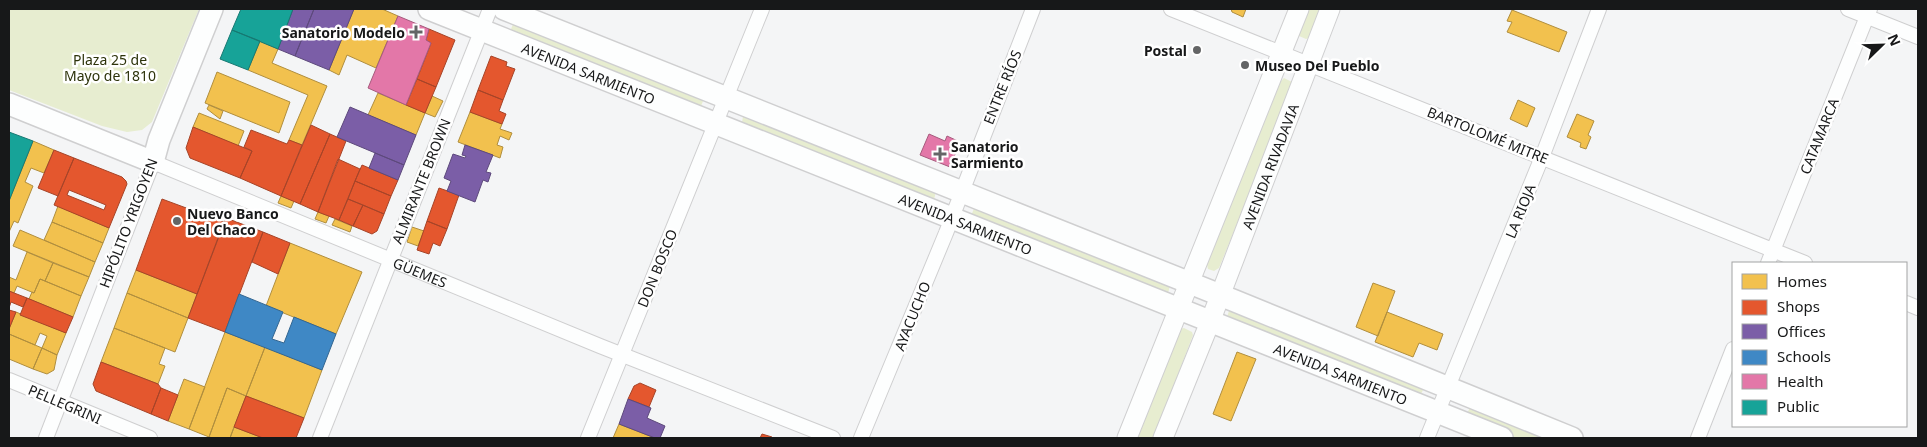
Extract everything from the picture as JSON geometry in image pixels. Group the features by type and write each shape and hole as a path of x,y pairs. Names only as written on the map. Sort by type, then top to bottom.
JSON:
{"main road":[{"name":"HIPÓLITO YRIGOYEN","path":"152,162 159,140 212,9"},
{"name":"AVENIDA SARMIENTO","path":"429,9 1502,438"},
{"name":"AVENIDA SARMIENTO","path":"504,9 1572,438"},
{"path":"1127,438 1180,310 1299,9"},
{"name":"AVENIDA RIVADAVIA","path":"1163,438 1210,322 1330,9"},
{"name":"GÜEMES","path":"9,104 152,162"}],"street":[{"name":"ALMIRANTE BROWN","path":"320,438 490,9"},
{"name":"DON BOSCO","path":"588,438 762,9"},
{"name":"ENTRE RÍOS","path":"960,193 1032,9"},
{"name":"BARTOLOMÉ MITRE","path":"1171,9 1542,157 1770,257 1799,262"},
{"name":"LA RIOJA","path":"1427,438 1542,157 1599,9"},
{"path":"1848,9 1869,13 1918,37"},
{"name":"CATAMARCA","path":"1770,257 1869,13"},
{"name":"GÜEMES","path":"152,162 622,355 833,438"},
{"name":"HIPÓLITO YRIGOYEN","path":"46,438 152,162"},
{"name":"AYACUCHO","path":"861,438 960,193"},
{"path":"1698,438 1732,353"},
{"name":"PELLEGRINI","path":"9,380 150,438"}],"green space":[{"name":"Plaza 25 de Mayo de 1810","path":"9,9 199,9 152,122 142,130 127,132 102,126 9,90"},
{"path":"1308,9 1322,9 1311,37 1306,39 1299,36 1299,32"},
{"path":"514,22 700,94 703,101 701,106 694,109 512,34 511,29"},
{"path":"1284,78 1292,82 1293,86 1219,268 1214,271 1208,269 1207,265 1281,81"},
{"path":"749,114 936,191 934,200 742,123 743,116"},
{"path":"976,204 1170,286 1168,293 1164,296 970,218"},
{"path":"1234,309 1422,385 1423,390 1421,394 1227,317 1229,311"},
{"path":"1184,328 1192,332 1193,335 1154,438 1138,438 1180,329"},
{"path":"1470,407 1558,438 1517,438 1468,419 1467,414"}],"building: Homes":[{"path":"354,9 382,9 398,16 376,68 347,55 339,75 329,70"},
{"path":"1231,9 1246,9 1243,17 1232,12"},
{"path":"1512,10 1567,32 1559,52 1507,32 1512,22 1507,21"},
{"path":"260,41 278,49 272,63 327,86 302,145 289,140 308,95 248,70"},
{"path":"217,72 290,102 279,133 205,103"},
{"path":"378,93 425,113 416,135 368,115"},
{"path":"432,96 443,101 435,117 425,113"},
{"path":"1518,100 1535,108 1527,127 1510,119"},
{"path":"209,105 223,111 220,119 207,109"},
{"path":"470,112 502,124 500,129 512,133 509,140 500,136 497,145 503,147 500,158 458,142"},
{"path":"199,113 244,131 238,146 193,127"},
{"path":"1577,114 1594,121 1588,135 1591,137 1586,149 1580,147 1581,143 1567,137"},
{"path":"33,141 54,150 44,173 31,168 25,182 33,186 18,223 14,221 9,232 9,201"},
{"path":"281,196 294,201 291,208 278,203"},
{"path":"248,204 260,209 256,220 244,214"},
{"path":"58,206 109,228 103,243 52,222"},
{"path":"318,212 329,216 326,223 315,219"},
{"path":"335,219 352,226 350,232 332,225"},
{"path":"52,222 103,243 95,262 44,240"},
{"path":"412,227 424,231 418,246 407,242"},
{"path":"20,230 95,262 89,277 13,246"},
{"path":"290,243 362,272 336,334 266,306"},
{"path":"27,252 53,263 45,281 40,279 34,293 17,286 14,293 9,291 9,277 16,280"},
{"path":"53,263 89,277 81,296 45,281"},
{"path":"136,270 197,294 188,318 127,293"},
{"path":"40,279 81,296 73,317 29,299"},
{"path":"1373,283 1395,291 1378,336 1356,327"},
{"path":"127,293 188,318 175,352 114,328"},
{"path":"16,312 66,333 57,355 42,348 47,336 40,333 35,345 9,334 9,329"},
{"path":"1387,312 1443,334 1437,350 1419,343 1413,357 1375,342"},
{"path":"114,328 165,348 159,364 165,366 158,384 101,362"},
{"path":"225,332 265,347 246,396 227,388 209,437 189,429"},
{"path":"9,334 42,348 33,369 9,359"},
{"path":"265,347 322,370 304,418 246,396"},
{"path":"42,348 57,355 54,370 47,374 33,369"},
{"path":"1237,352 1256,359 1231,421 1213,414"},
{"path":"184,379 205,387 189,429 168,421"},
{"path":"227,388 246,396 230,438 209,437"},
{"path":"619,424 655,438 613,438"},
{"path":"234,427 263,438 230,438"}],"building: Shops":[{"path":"429,29 455,40 436,87 417,79 431,43 426,40"},
{"path":"491,56 507,62 506,66 515,69 503,100 478,90"},
{"path":"417,79 436,87 425,113 406,105"},
{"path":"478,90 503,100 499,111 506,114 502,124 470,112"},
{"path":"311,125 330,134 300,204 281,196"},
{"path":"193,127 252,151 240,178 190,158 186,148"},
{"path":"251,130 287,144 289,140 302,145 281,196 240,178 252,151 244,147"},
{"path":"330,134 346,141 318,212 300,204"},
{"path":"54,150 74,158 58,196 38,188"},
{"path":"74,158 122,177 127,184 109,228 54,205","holes":["69,190 106,205 104,210 67,195"]},
{"path":"338,159 360,169 339,220 318,212"},
{"path":"362,165 398,180 391,196 355,181"},
{"path":"355,181 391,196 384,214 348,199"},
{"path":"439,188 459,195 447,229 427,221"},
{"path":"162,199 224,222 197,294 136,270"},
{"path":"348,199 363,205 353,226 339,220"},
{"path":"363,205 384,214 377,231 372,234 353,226"},
{"path":"226,218 263,232 225,332 188,318"},
{"path":"427,221 447,229 440,246 433,243 429,254 417,250"},
{"path":"263,232 290,243 278,274 252,262"},
{"path":"9,291 27,298 23,307 11,302 9,308"},
{"path":"27,298 73,317 66,333 20,315"},
{"path":"9,310 16,312 9,329"},
{"path":"101,362 158,384 161,388 151,414 96,391 93,384"},
{"path":"640,383 656,390 649,407 628,399 634,386"},
{"path":"161,388 178,395 168,421 151,414"},
{"path":"246,396 304,418 296,438 263,438 234,427"},
{"path":"762,434 772,437 772,438 760,438"}],"building: Offices":[{"path":"293,9 314,9 295,56 278,49"},
{"path":"314,9 354,9 329,70 295,56"},
{"path":"350,107 416,135 404,165 337,137"},
{"path":"465,145 493,155 486,172 491,173 488,182 483,180 475,202 447,191 451,181 444,178 453,154 465,158 466,156 462,155"},
{"path":"375,153 404,165 398,180 369,168"},
{"path":"628,399 651,408 647,418 665,426 660,438 655,438 619,424"}],"building: Schools":[{"path":"239,294 283,312 272,339 284,343 294,317 336,334 322,370 225,332"}],"building: Health":[{"path":"398,16 429,29 426,40 431,43 406,105 368,88"},
{"path":"929,134 945,141 947,136 960,142 950,167 920,155"}],"building: Public":[{"path":"241,9 293,9 278,49 232,30"},
{"path":"232,30 260,41 248,70 220,59"},
{"path":"9,132 33,141 9,201"}],"place":[{"name":"Sanatorio Modelo","path":"416,32"},
{"name":"Postal","path":"1197,50"},
{"name":"Museo Del Pueblo","path":"1245,65"},
{"name":"Sanatorio Sarmiento","path":"940,154"},
{"name":"Nuevo Banco Del Chaco","path":"177,221"}]}
